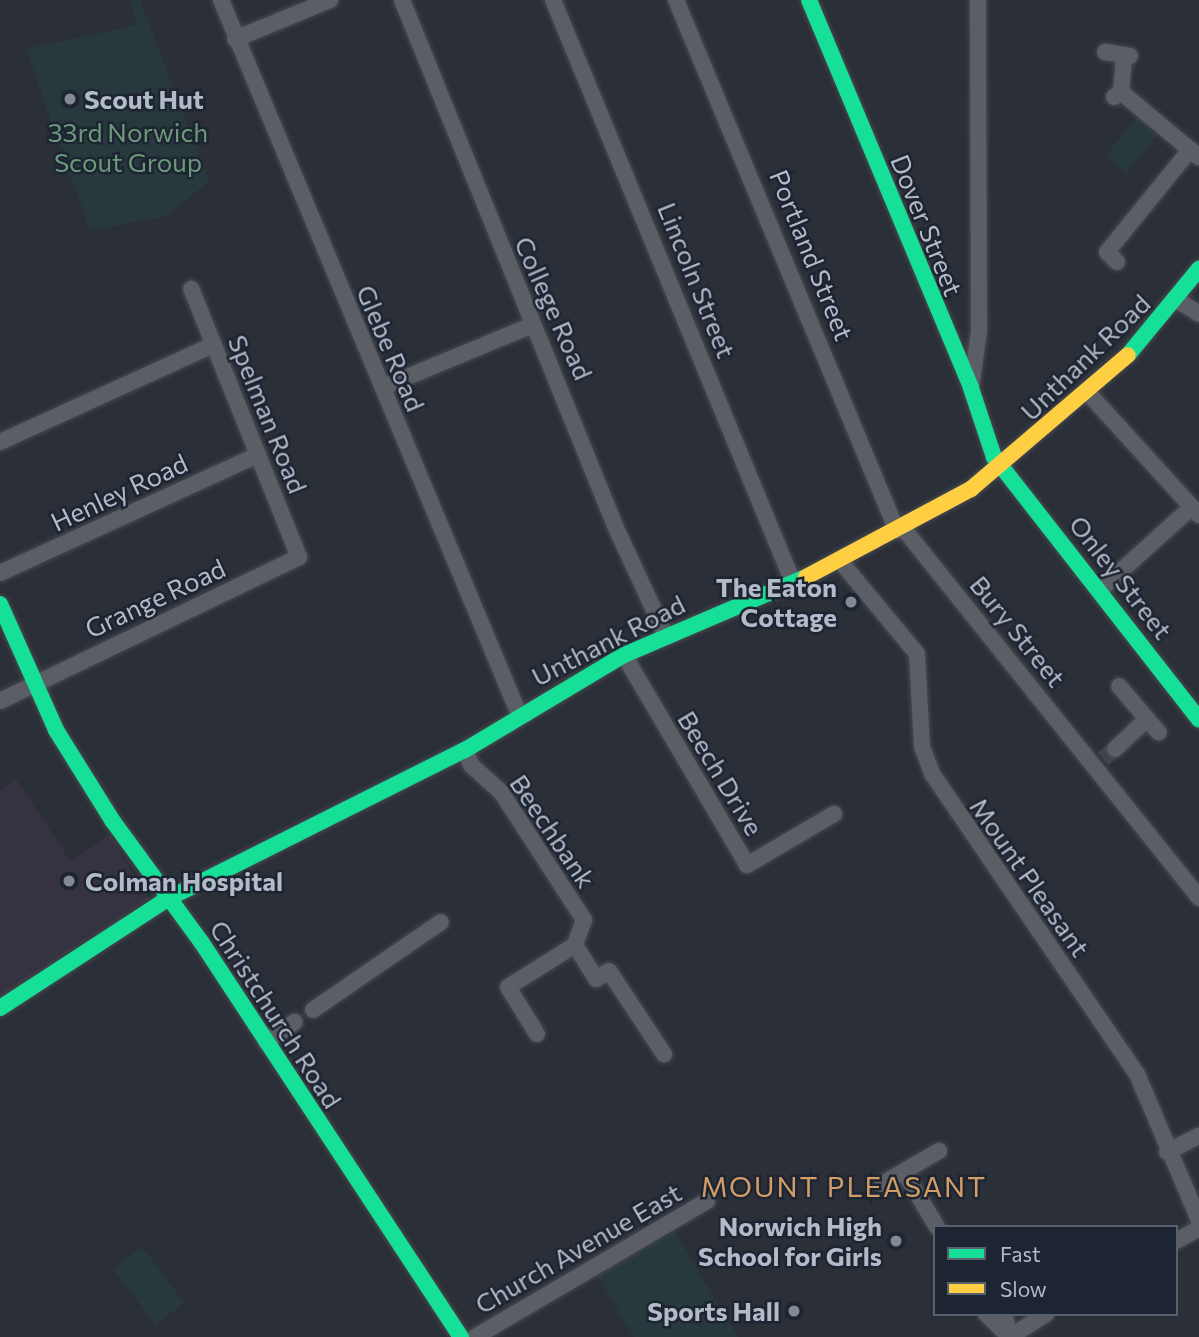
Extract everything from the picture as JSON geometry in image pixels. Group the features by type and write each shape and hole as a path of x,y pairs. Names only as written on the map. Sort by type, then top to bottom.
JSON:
{"street":[{"name":"Glebe Road","path":"221,0 235,39 519,714"},
{"path":"235,39 330,0"},
{"name":"College Road","path":"402,0 533,325 665,634"},
{"name":"Lincoln Street","path":"552,0 792,580"},
{"name":"Portland Street","path":"676,0 900,529"},
{"name":"Dover Street","path":"809,0 971,388 994,457 1002,467"},
{"path":"971,388 979,331 978,0"},
{"path":"1105,52 1127,56 1117,94 1195,154 1107,252 1117,262"},
{"name":"Unthank Road","path":"0,1008 169,898 465,750 519,714 665,634 841,562 1002,467 1089,394 1177,300 1199,270"},
{"name":"Spelman Road","path":"191,289 299,557"},
{"path":"1177,300 1199,314"},
{"path":"383,387 533,325"},
{"path":"0,442 213,345"},
{"path":"1089,394 1196,511 1102,589"},
{"name":"Henley Road","path":"0,573 258,455"},
{"name":"Onley Street","path":"1002,467 1102,589 1199,719"},
{"name":"Bury Street","path":"900,529 1104,758 1199,898"},
{"name":"Grange Road","path":"0,701 299,557"},
{"name":"Mount Pleasant","path":"841,562 917,654 922,747 954,812 1128,1060 1167,1152 1195,1203 1199,1220"},
{"name":"Christchurch Road","path":"0,604 33,684 112,820 169,898 461,1337"},
{"name":"Beech Drive","path":"624,655 747,865 834,814"},
{"path":"1119,686 1159,733"},
{"path":"1104,758 1147,719"},
{"name":"Beechbank","path":"465,750 471,765 501,792 584,920 575,945"},
{"path":"313,1010 441,922"},
{"path":"537,1034 508,987 575,945 596,979 609,971 664,1054"},
{"path":"266,1042 295,1022"},
{"path":"1167,1152 1199,1136"},
{"path":"882,1184 939,1151"},
{"path":"904,1172 936,1225"},
{"name":"Church Avenue East","path":"475,1337 707,1201"},
{"path":"1178,1240 1199,1228"},
{"path":"988,1316 1010,1337"},
{"path":"1005,1316 1010,1337"},
{"path":"1010,1337 1043,1316"}],"shaded area":[{"name":"Colman Hospital","path":"16,779 71,862 109,834 149,899 0,997 0,790"}],"green space":[{"name":"33rd Norwich Scout Group","path":"130,0 140,0 209,181 165,217 90,230 26,49 137,25"},
{"path":"1140,113 1161,130 1126,173 1105,156"},
{"path":"675,1232 738,1337 634,1337 597,1275"},
{"path":"142,1247 184,1303 155,1325 113,1269"}],"tunnel":[{"path":"1103,759 1115,749"}],"traffic: fast":[{"path":"809,0 971,388 994,457 1199,719"},
{"path":"1128,355 1199,269"},
{"path":"0,1008 169,898 465,750 624,655 806,577"},
{"path":"0,604 56,730 112,820 202,943 461,1337"}],"traffic: slow":[{"path":"806,577 971,489 1128,355"}],"place":[{"name":"Scout Hut","path":"70,99"},
{"name":"The Eaton Cottage","path":"851,602"},
{"name":"Colman Hospital","path":"69,881"},
{"name":"Norwich High School for Girls","path":"896,1241"},
{"name":"Sports Hall","path":"794,1311"}],"district":[{"name":"MOUNT PLEASANT","path":"844,1186"}]}
